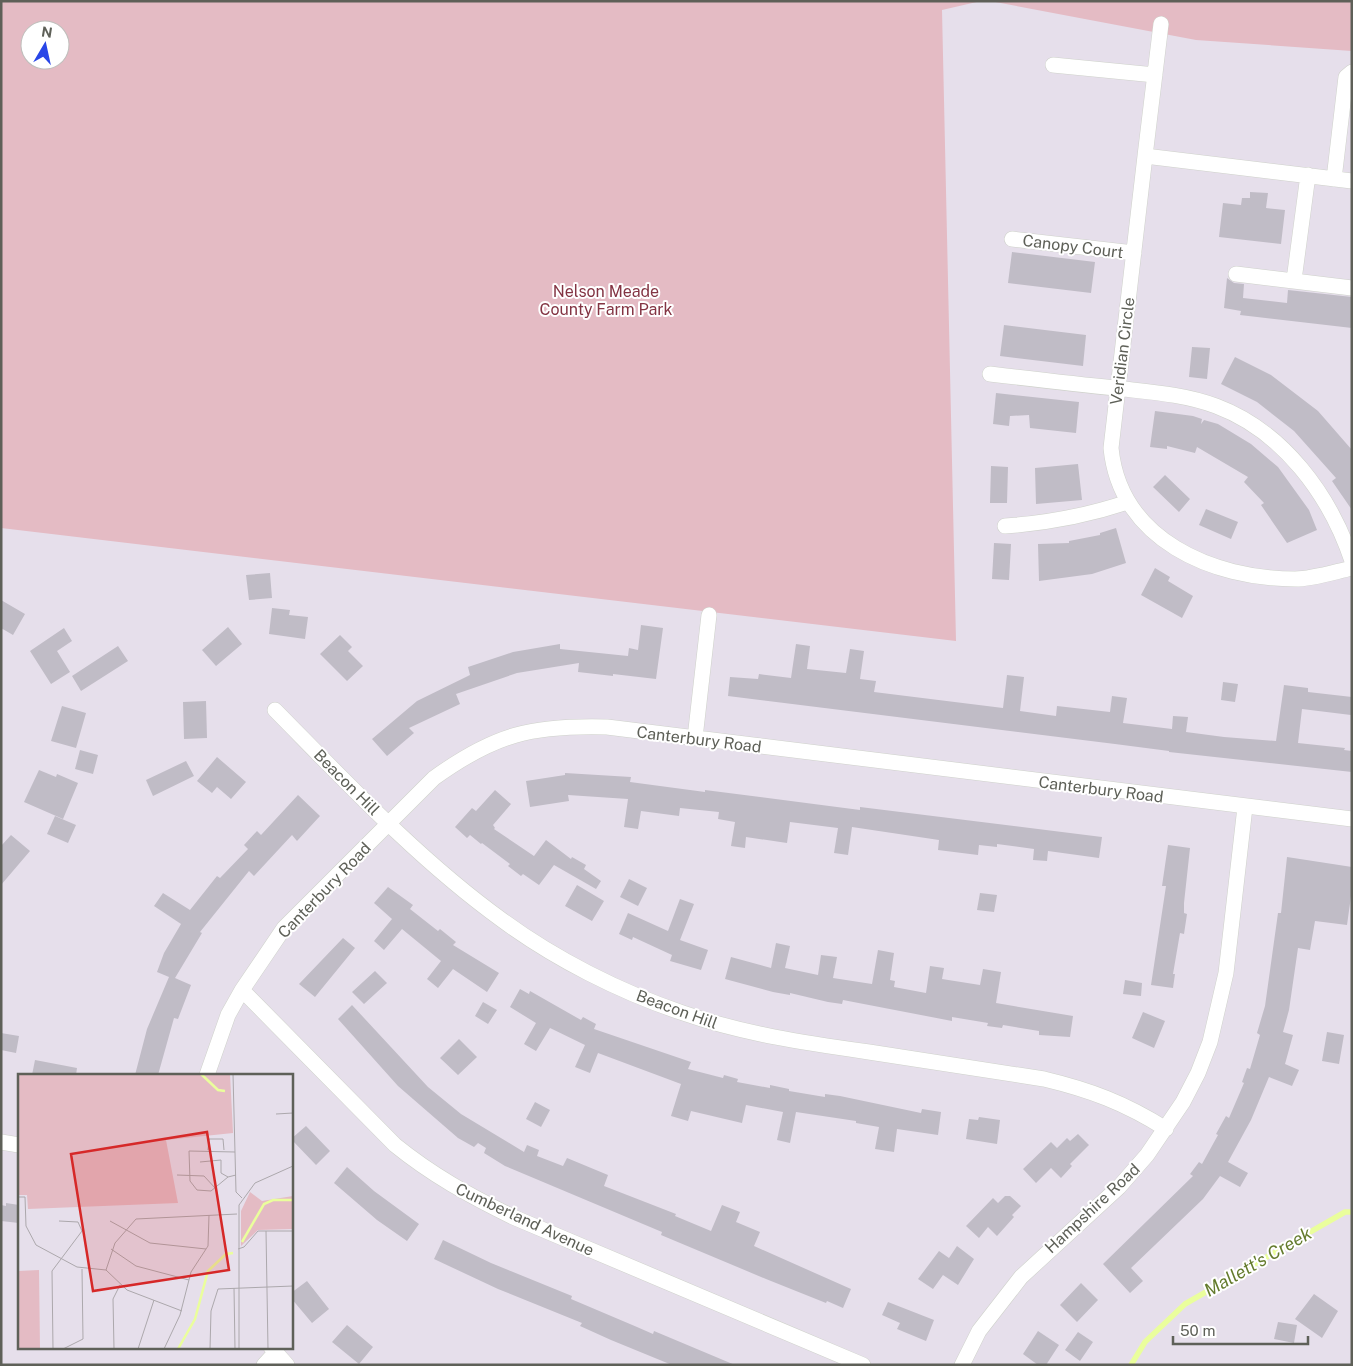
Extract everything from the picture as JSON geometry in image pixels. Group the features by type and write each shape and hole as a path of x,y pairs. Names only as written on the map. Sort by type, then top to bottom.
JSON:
{"street":[{"name":"Veridian Circle","path":"1161,24 1111,448 1112,464 1119,484 1128,502 1145,525 1173,547 1206,563 1248,576 1297,580 1352,568"},
{"path":"1053,65 1155,75"},
{"path":"1334,179 1346,76 1352,72"},
{"path":"1145,156 1352,182"},
{"path":"1294,280 1308,176"},
{"name":"Canopy Court","path":"1012,239 1134,254"},
{"path":"1236,274 1352,288"},
{"path":"990,374 1176,395 1216,406 1251,423 1281,446 1304,472 1329,509 1352,561"},
{"path":"1005,526 1050,523 1090,514 1128,502"},
{"path":"695,738 709,615"},
{"name":"Beacon Hill","path":"275,710 388,823 454,882 503,921 580,967 622,989 682,1013 743,1031 793,1041 1044,1079 1083,1088 1110,1098 1166,1129"},
{"name":"Canterbury Road","path":"208,1074 218,1039 242,990 284,928 434,778 460,760 492,743 524,732 562,726 607,728 1352,819"},
{"name":"Hampshire Road","path":"962,1365 980,1332 1021,1277 1042,1255 1119,1187 1166,1129 1198,1074 1220,1007 1226,973 1245,807"},
{"name":"Cumberland Avenue","path":"242,990 395,1145 422,1168 460,1192 513,1217 863,1365"},
{"path":"1,1142 18,1145"},
{"path":"264,1365 273,1350 287,1365"}],"green space":[{"name":"Nelson Meade County Farm Park","path":"1,1 981,1 942,10 956,641 1,528"},
{"path":"990,1 1352,1 1352,51 1196,40"}],"building":[{"path":"1250,192 1268,193 1266,208 1285,210 1281,244 1219,237 1223,203 1241,205 1242,198 1250,198"},
{"path":"1012,252 1095,262 1091,293 1008,283"},
{"path":"1227,278 1234,283 1244,284 1243,298 1287,303 1288,290 1352,297 1352,328 1240,315 1241,311 1224,308"},
{"path":"1004,325 1086,335 1083,366 1000,356"},
{"path":"1192,347 1210,348 1207,379 1189,377"},
{"path":"1235,357 1271,375 1318,411 1352,450 1352,510 1332,481 1336,478 1294,431 1257,402 1221,384"},
{"path":"996,393 1079,402 1076,433 1030,428 1029,415 1010,416 1009,426 993,424"},
{"path":"1155,411 1193,416 1202,419 1201,424 1204,420 1218,424 1251,444 1278,467 1309,510 1317,530 1287,543 1261,505 1264,503 1244,482 1248,477 1197,447 1195,453 1167,446 1167,449 1150,447"},
{"path":"1078,464 1082,500 1036,504 1035,468"},
{"path":"991,466 1008,467 1007,503 990,503"},
{"path":"1165,475 1190,499 1179,512 1153,487"},
{"path":"1206,509 1238,522 1231,539 1199,525"},
{"path":"1116,528 1126,563 1092,574 1039,581 1038,544 1069,543 1069,541 1100,535 1100,533"},
{"path":"994,543 1011,544 1009,580 992,579"},
{"path":"1155,568 1170,577 1168,581 1193,596 1182,618 1141,595"},
{"path":"270,573 272,598 249,600 246,575"},
{"path":"1,600 25,614 13,635 1,628"},
{"path":"272,608 290,610 289,615 308,617 305,639 269,634"},
{"path":"641,625 663,628 656,679 578,672 579,663 517,673 456,694 460,704 409,728 414,733 387,756 372,739 417,701 470,675 468,667 513,652 560,644 560,649 628,656 629,648 638,650"},
{"path":"228,627 242,644 216,666 202,650"},
{"path":"64,628 72,641 57,651 70,672 51,684 30,651"},
{"path":"340,635 352,647 348,651 363,666 347,681 320,654"},
{"path":"796,644 810,646 807,669 846,673 850,649 864,651 860,679 876,681 874,692 1003,708 1007,675 1024,677 1020,711 1056,716 1057,706 1110,712 1112,696 1127,698 1123,723 1172,729 1173,716 1188,717 1186,732 1224,737 1276,741 1284,685 1308,688 1308,692 1352,697 1351,715 1302,709 1298,743 1345,748 1344,750 1352,751 1352,772 1169,752 728,696 730,677 758,679 759,674 791,678"},
{"path":"118,646 128,661 81,691 72,676"},
{"path":"1223,682 1238,684 1235,702 1221,700"},
{"path":"206,701 207,738 184,739 183,702"},
{"path":"62,706 86,713 76,748 51,741"},
{"path":"80,750 98,755 93,774 75,769"},
{"path":"217,757 246,782 231,799 217,787 212,793 197,781"},
{"path":"186,761 194,776 153,796 146,780"},
{"path":"39,770 56,777 57,774 78,783 63,819 24,802"},
{"path":"565,773 631,777 630,782 705,792 705,790 860,810 860,807 1102,837 1099,858 1048,851 1047,861 1033,860 1034,849 997,844 997,847 979,845 978,855 938,850 939,840 852,827 848,855 834,853 838,828 790,822 787,843 746,837 745,848 731,846 735,822 718,819 719,812 680,808 679,816 641,811 638,829 624,827 628,799 568,795 569,801 530,807 526,781 565,775"},
{"path":"495,790 511,804 493,825 494,829 534,856 546,840 571,859 572,857 586,865 584,869 601,881 596,889 554,865 539,885 523,874 521,876 508,866 510,864 482,843 470,835 467,838 455,827 472,808 476,811"},
{"path":"298,795 320,816 297,841 292,835 254,876 249,871 200,932 202,933 175,978 191,985 178,1019 174,1018 158,1074 135,1074 147,1029 169,977 157,972 164,953 181,924 154,906 163,893 190,910 217,876 220,878 248,849 244,845 257,831 261,835"},
{"path":"55,816 76,825 68,843 47,834"},
{"path":"11,835 30,851 1,885 1,846"},
{"path":"1168,845 1190,848 1184,903 1184,913 1187,914 1184,934 1180,933 1173,974 1175,974 1173,988 1151,985 1166,886 1162,886"},
{"path":"1287,857 1352,867 1352,889 1347,925 1315,921 1310,950 1298,948 1289,1010 1283,1032 1293,1035 1285,1064 1299,1070 1292,1086 1269,1077 1251,1120 1228,1162 1248,1173 1240,1187 1220,1176 1203,1199 1131,1268 1143,1281 1130,1293 1103,1264 1193,1176 1190,1174 1199,1162 1202,1164 1226,1116 1229,1118 1244,1083 1242,1082 1247,1068 1250,1069 1260,1035 1257,1033 1265,1006 1278,913 1281,913"},
{"path":"629,879 647,888 638,906 620,897"},
{"path":"577,885 604,901 592,921 565,906"},
{"path":"388,887 413,905 410,909 438,931 440,929 456,942 453,945 499,973 487,992 453,969 438,988 427,979 441,961 402,929 384,950 374,941 392,919 374,903"},
{"path":"980,893 997,895 994,912 977,910"},
{"path":"680,899 694,904 680,940 708,950 701,970 670,961 672,955 633,937 632,940 619,934 628,913 668,931"},
{"path":"343,938 355,948 315,997 299,984"},
{"path":"776,943 790,946 785,968 818,975 821,955 837,957 833,978 872,984 878,950 894,953 890,980 895,981 894,987 926,993 930,966 944,968 942,979 980,985 983,969 1001,972 996,1003 1073,1016 1070,1037 1039,1035 1039,1031 1003,1025 1002,1028 987,1026 988,1023 952,1017 952,1021 843,1000 842,1004 828,1002 790,993 790,995 773,992 725,979 731,957 771,968"},
{"path":"375,971 387,983 364,1004 352,992"},
{"path":"1125,980 1142,983 1141,996 1123,994"},
{"path":"520,989 529,994 530,991 581,1020 583,1017 596,1024 594,1029 691,1062 688,1069 723,1078 724,1075 738,1079 737,1082 770,1088 770,1085 789,1089 789,1091 825,1097 825,1094 840,1096 921,1113 922,1109 941,1112 938,1135 897,1129 894,1152 875,1149 879,1127 856,1123 856,1121 796,1112 790,1143 777,1140 783,1112 746,1105 742,1123 691,1111 688,1121 671,1116 681,1084 598,1053 590,1073 575,1067 585,1045 550,1028 536,1051 524,1044 536,1023 510,1007"},
{"path":"483,1002 497,1010 488,1024 475,1016"},
{"path":"352,1005 428,1087 461,1114 524,1152 527,1145 539,1150 537,1156 563,1166 567,1158 608,1175 604,1186 676,1214 675,1216 711,1231 722,1205 740,1212 736,1222 760,1232 754,1246 851,1289 843,1308 766,1279 661,1235 662,1232 505,1166 484,1153 486,1148 478,1143 474,1147 458,1138 398,1086 338,1019"},
{"path":"1143,1012 1165,1021 1154,1048 1132,1038"},
{"path":"1327,1032 1344,1035 1339,1064 1322,1061"},
{"path":"1,1033 19,1036 16,1053 1,1050"},
{"path":"459,1039 477,1057 458,1075 440,1058"},
{"path":"35,1060 77,1068 76,1074 32,1074"},
{"path":"535,1102 550,1110 541,1127 526,1119"},
{"path":"979,1117 1000,1120 997,1144 966,1139 969,1119 978,1120"},
{"path":"306,1126 330,1151 316,1165 292,1138"},
{"path":"1078,1134 1089,1145 1070,1164 1072,1166 1061,1178 1051,1168 1036,1183 1023,1169 1051,1142 1057,1148 1067,1138 1070,1141"},
{"path":"347,1167 374,1191 419,1224 407,1241 377,1220 334,1183"},
{"path":"1005,1196 1010,1196 1021,1206 997,1236 988,1227 979,1238 966,1226 993,1198 998,1203"},
{"path":"6,1203 18,1205 18,1223 1,1221 1,1205 6,1206"},
{"path":"443,1240 491,1263 572,1296 571,1299 653,1334 654,1331 735,1365 672,1365 611,1340 580,1326 582,1323 498,1289 434,1259"},
{"path":"957,1246 974,1259 958,1285 943,1275 933,1289 918,1279 939,1251 949,1258"},
{"path":"307,1281 329,1309 312,1323 292,1299 292,1292"},
{"path":"1081,1283 1098,1300 1077,1322 1060,1305"},
{"path":"1314,1294 1338,1311 1322,1338 1295,1319"},
{"path":"888,1302 934,1320 926,1341 897,1329 900,1323 882,1315"},
{"path":"1278,1322 1297,1325 1294,1343 1274,1339"},
{"path":"347,1325 373,1347 359,1364 332,1342"},
{"path":"1038,1331 1059,1345 1046,1365 1038,1365 1023,1354"},
{"path":"1078,1332 1093,1342 1080,1361 1065,1350"}],"waterway":[{"name":"Mallett's Creek","path":"1131,1365 1145,1342 1185,1304 1345,1212 1352,1212"}]}
